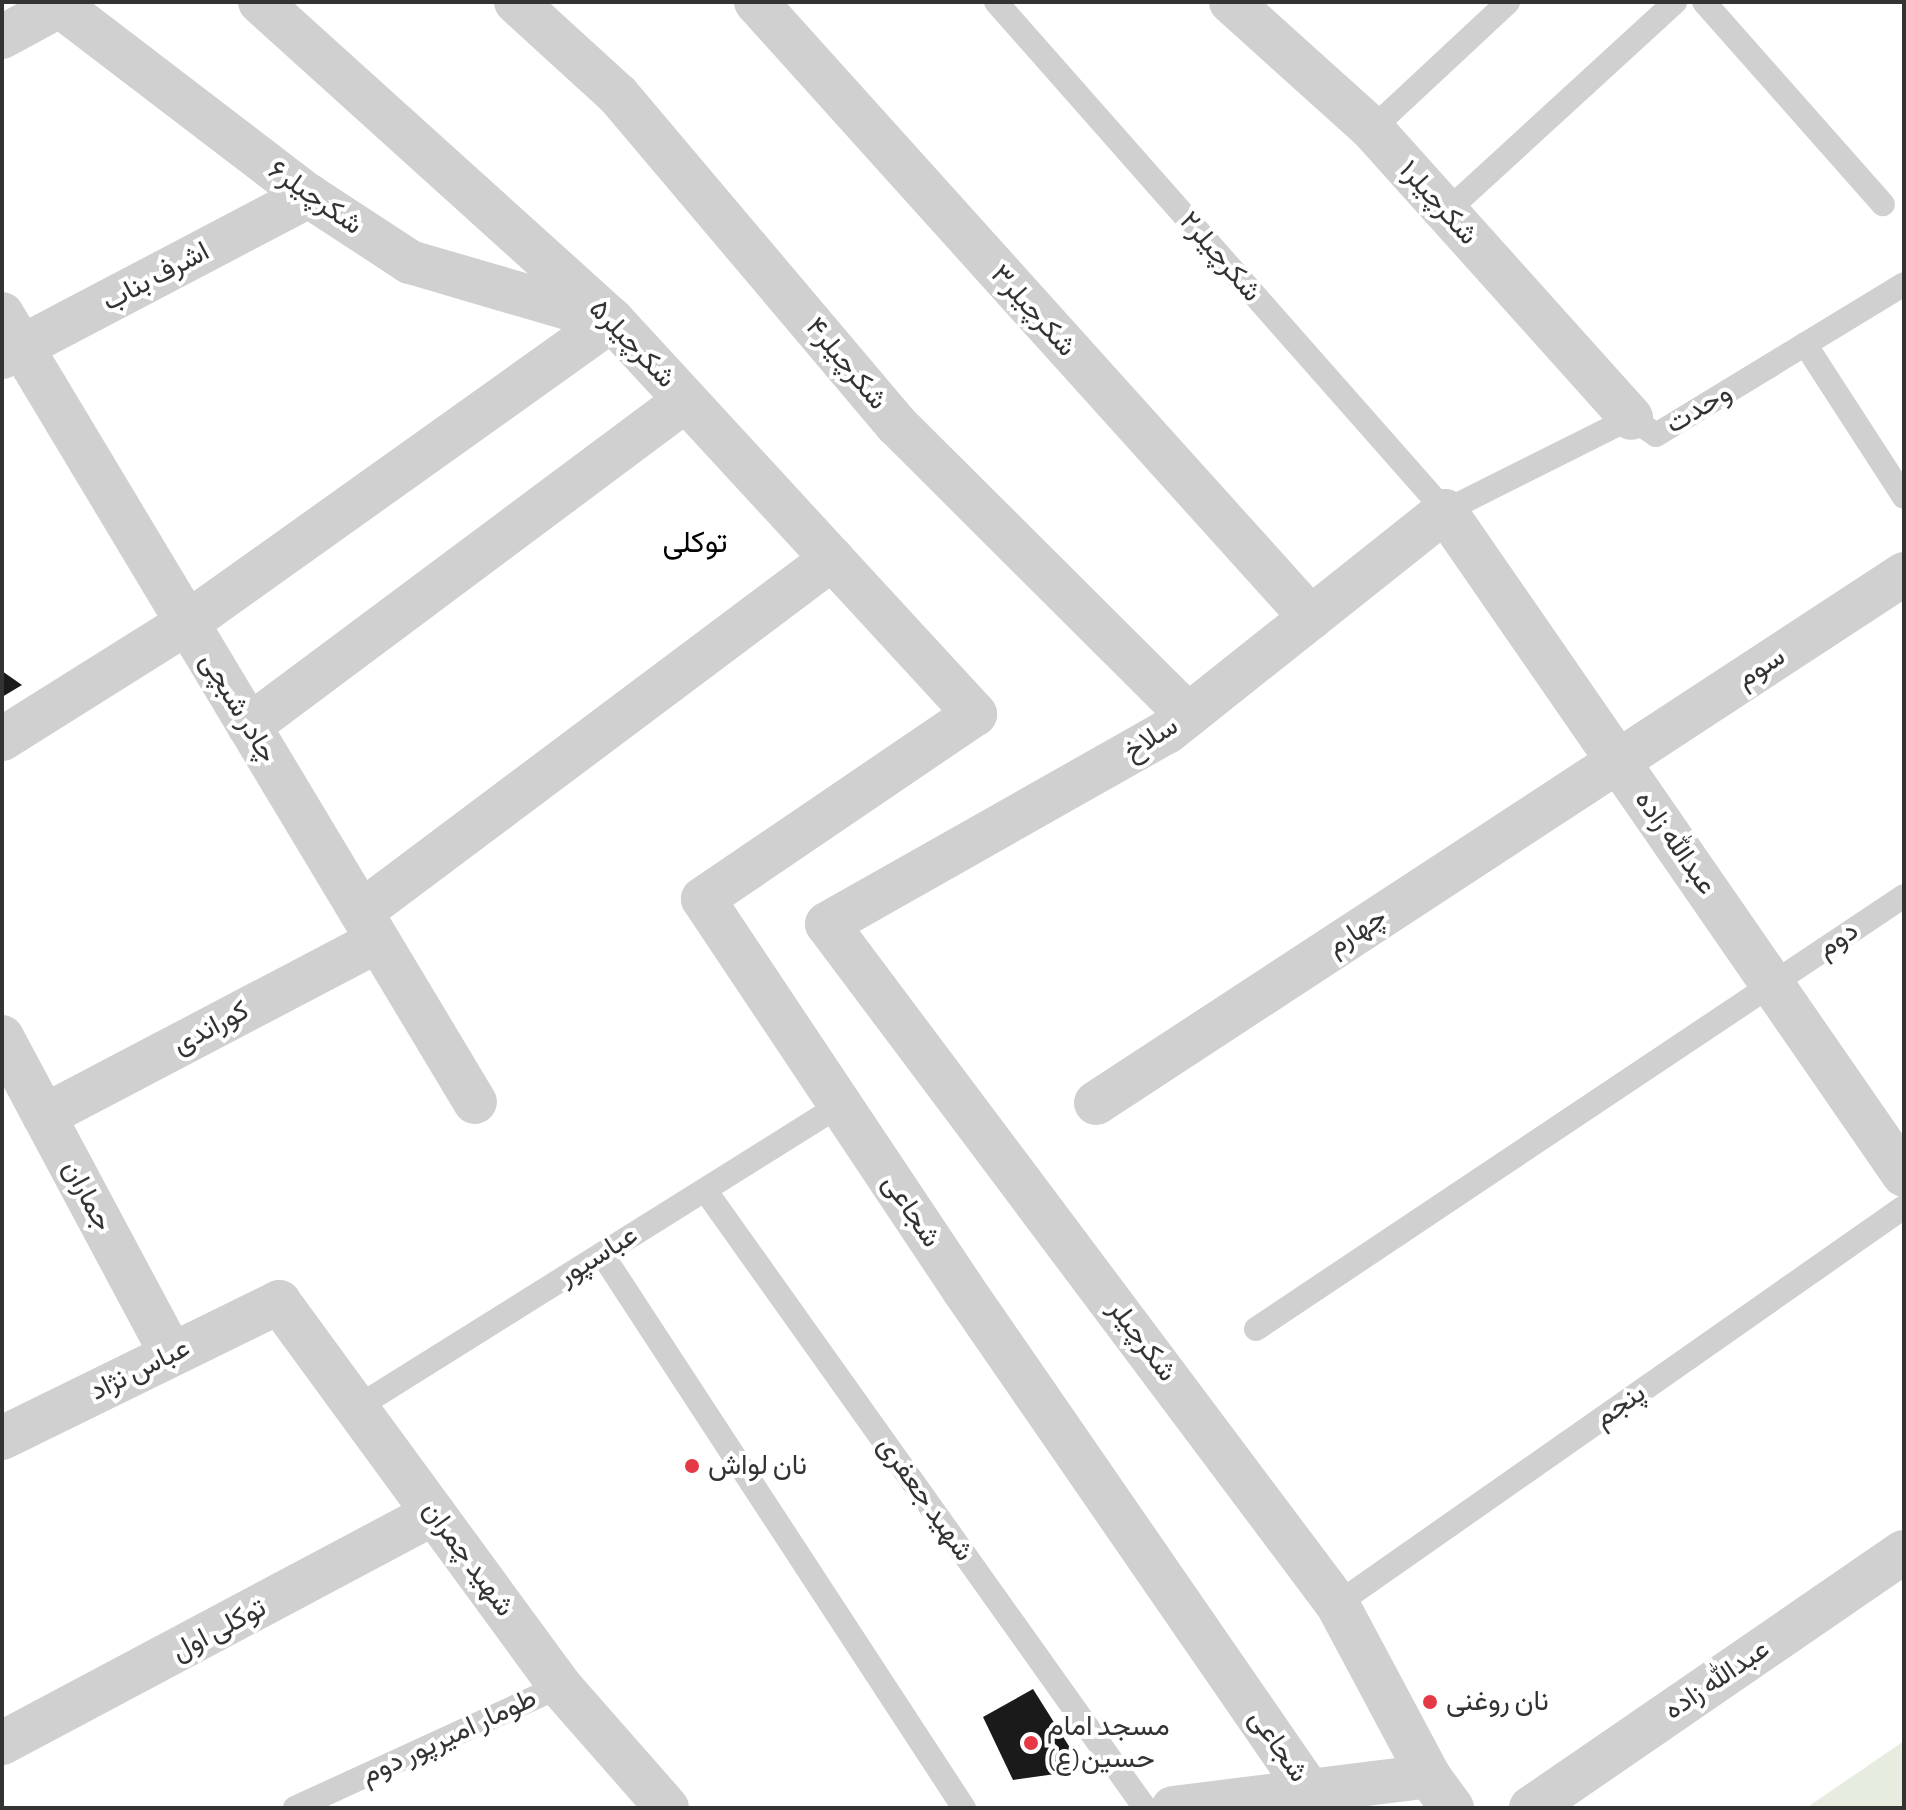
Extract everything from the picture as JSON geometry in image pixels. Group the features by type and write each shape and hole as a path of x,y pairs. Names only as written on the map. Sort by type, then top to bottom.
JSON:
{"street":[{"name":"شکرچیلر۵","path":"260,2 612,320 975,714"},
{"name":"شکرچیلر۴","path":"516,2 618,95 897,425 1188,715"},
{"name":"شکرچیلر۳","path":"756,2 1311,618"},
{"name":"شکرچیلر۱","path":"1231,2 1372,129 1631,418"},
{"name":"شکرچیلر۶","path":"57,4 309,196 410,262 612,320"},
{"path":"2,37 57,4"},
{"name":"اشرف بناب","path":"8,339 309,196"},
{"path":"2,739 187,623 612,320"},
{"name":"چادر شبچی","path":"8,339 187,623 475,1102"},
{"path":"249,726 686,400"},
{"name":"سلاخ","path":"827,924 1167,732 1445,511"},
{"name":"عبدالله زاده","path":"1445,511 1904,1175"},
{"name":"کوراندی","path":"44,1116 369,926 832,559"},
{"name":"سوم","path":"1618,761 1904,574"},
{"name":"شجاعی","path":"975,714 703,899 840,1105 1310,1792"},
{"name":"چهارم","path":"1096,1103 1618,761"},
{"name":"شکرچیلر","path":"827,924 1337,1604 1441,1792"},
{"name":"جماران","path":"2,1037 171,1354"},
{"name":"عباس نژاد","path":"2,1438 279,1302"},
{"name":"شهید چمران","path":"279,1302 646,1803"},
{"name":"توکلی اول","path":"2,1743 434,1513"},
{"name":"عبدالله زاده","path":"1531,1808 1904,1552"},
{"path":"1173,1808 1310,1792 1441,1792"}],"lane":[{"name":"شکرچیلر۲","path":"996,2 1445,511"},
{"path":"1372,129 1508,2"},
{"path":"1446,212 1675,2"},
{"path":"1704,2 1883,204"},
{"name":"وحدت","path":"1445,511 1631,418 1656,435 1904,284"},
{"path":"1805,344 1904,497"},
{"name":"دوم","path":"1256,1329 1904,896"},
{"name":"عباسپور","path":"356,1408 840,1105"},
{"name":"شهید جعفری","path":"705,1190 1145,1808"},
{"name":"پنجم","path":"1337,1604 1904,1207"},
{"path":"602,1254 964,1808"},
{"name":"طومار امیرپور دوم","path":"295,1808 560,1686"}],"shaded area":[{"path":"1904,1741 1904,1808 1806,1808"}],"building":[{"path":"2,671 22,685 2,697"},
{"name":"مسجد امام حسین(ع)","path":"1033,1689 1084,1770 1013,1780 983,1717"}],"place":[{"name":"نان لواش","path":"692,1466"},
{"name":"نان روغنی","path":"1430,1702"},
{"name":"مسجد امام حسین(ع)","path":"1031,1743"}],"district":[{"name":"توکلی","path":"695,543"}]}
